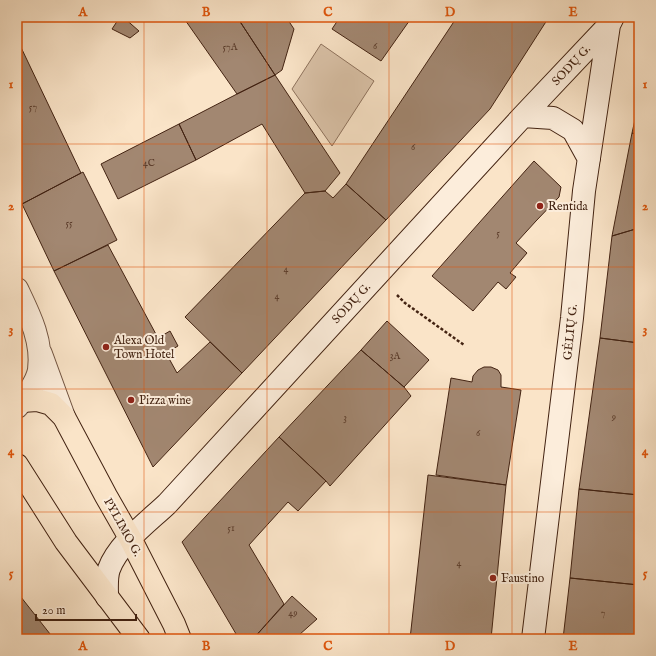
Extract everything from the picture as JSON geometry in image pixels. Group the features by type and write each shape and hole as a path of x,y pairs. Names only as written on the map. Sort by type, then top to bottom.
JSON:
{"main road":[{"name":"SODŲ G.","path":"107,597 108,570 116,554 130,538 167,504 611,21"},
{"name":"GĖLIŲ G.","path":"533,639 572,318 584,191 611,21"},
{"path":"523,116 553,118 573,130 589,159"},
{"name":"PYLIMO G.","path":"17,289 31,319 64,417 130,538 174,624 180,639"},
{"name":"PYLIMO G.","path":"19,404 32,386 38,371 40,349"},
{"name":"PYLIMO G.","path":"19,404 37,400 51,404 64,417"},
{"path":"17,465 66,542 139,639"}],"path":[{"path":"376,276 405,303 464,345"}],"shaded area":[{"path":"321,44 374,81 332,146 292,89"}],"building":[{"path":"120,17 123,17 139,31 130,38 112,29"},
{"path":"183,17 237,17 275,75 237,94"},
{"path":"237,17 286,17 294,29 282,70 275,75"},
{"path":"340,17 412,17 381,61 332,29"},
{"path":"457,17 549,17 490,109 386,220 346,184"},
{"path":"17,39 81,173 22,204 17,193"},
{"path":"275,75 340,173 325,191 305,193 262,124 196,160 179,124"},
{"path":"639,102 639,135 632,133"},
{"path":"179,124 196,160 118,199 101,164"},
{"path":"632,133 639,135 639,228 612,236"},
{"path":"534,161 561,187 559,197 516,243 527,253 510,273 516,277 506,289 498,282 473,311 432,276"},
{"path":"83,172 117,240 54,271 22,204"},
{"path":"346,184 386,220 242,373 185,317 305,193 325,191 333,198"},
{"path":"639,228 639,343 600,338 612,236"},
{"path":"108,245 158,338 170,331 178,346 166,353 177,373 210,342 242,373 153,467 54,271"},
{"path":"387,321 429,360 404,387 361,350"},
{"path":"600,338 639,343 639,495 579,489"},
{"path":"361,350 404,387 411,396 330,486 279,437"},
{"path":"484,367 491,367 498,370 501,375 501,387 521,390 506,485 436,475 451,378 472,382 473,376 478,370"},
{"path":"279,437 326,481 298,511 288,502 249,545 284,604 253,639 239,639 182,542"},
{"path":"428,475 506,485 491,639 410,639"},
{"path":"579,489 639,495 639,585 570,578"},
{"path":"570,578 639,585 639,639 563,639"},
{"path":"17,592 54,639 17,639"},
{"path":"292,596 317,619 299,635 301,639 253,639"}],"place":[{"name":"Rentida","path":"540,206"},
{"name":"Alexa Old Town Hotel","path":"106,347"},
{"name":"Pizza wine","path":"131,400"},
{"name":"Faustino","path":"493,578"}]}
